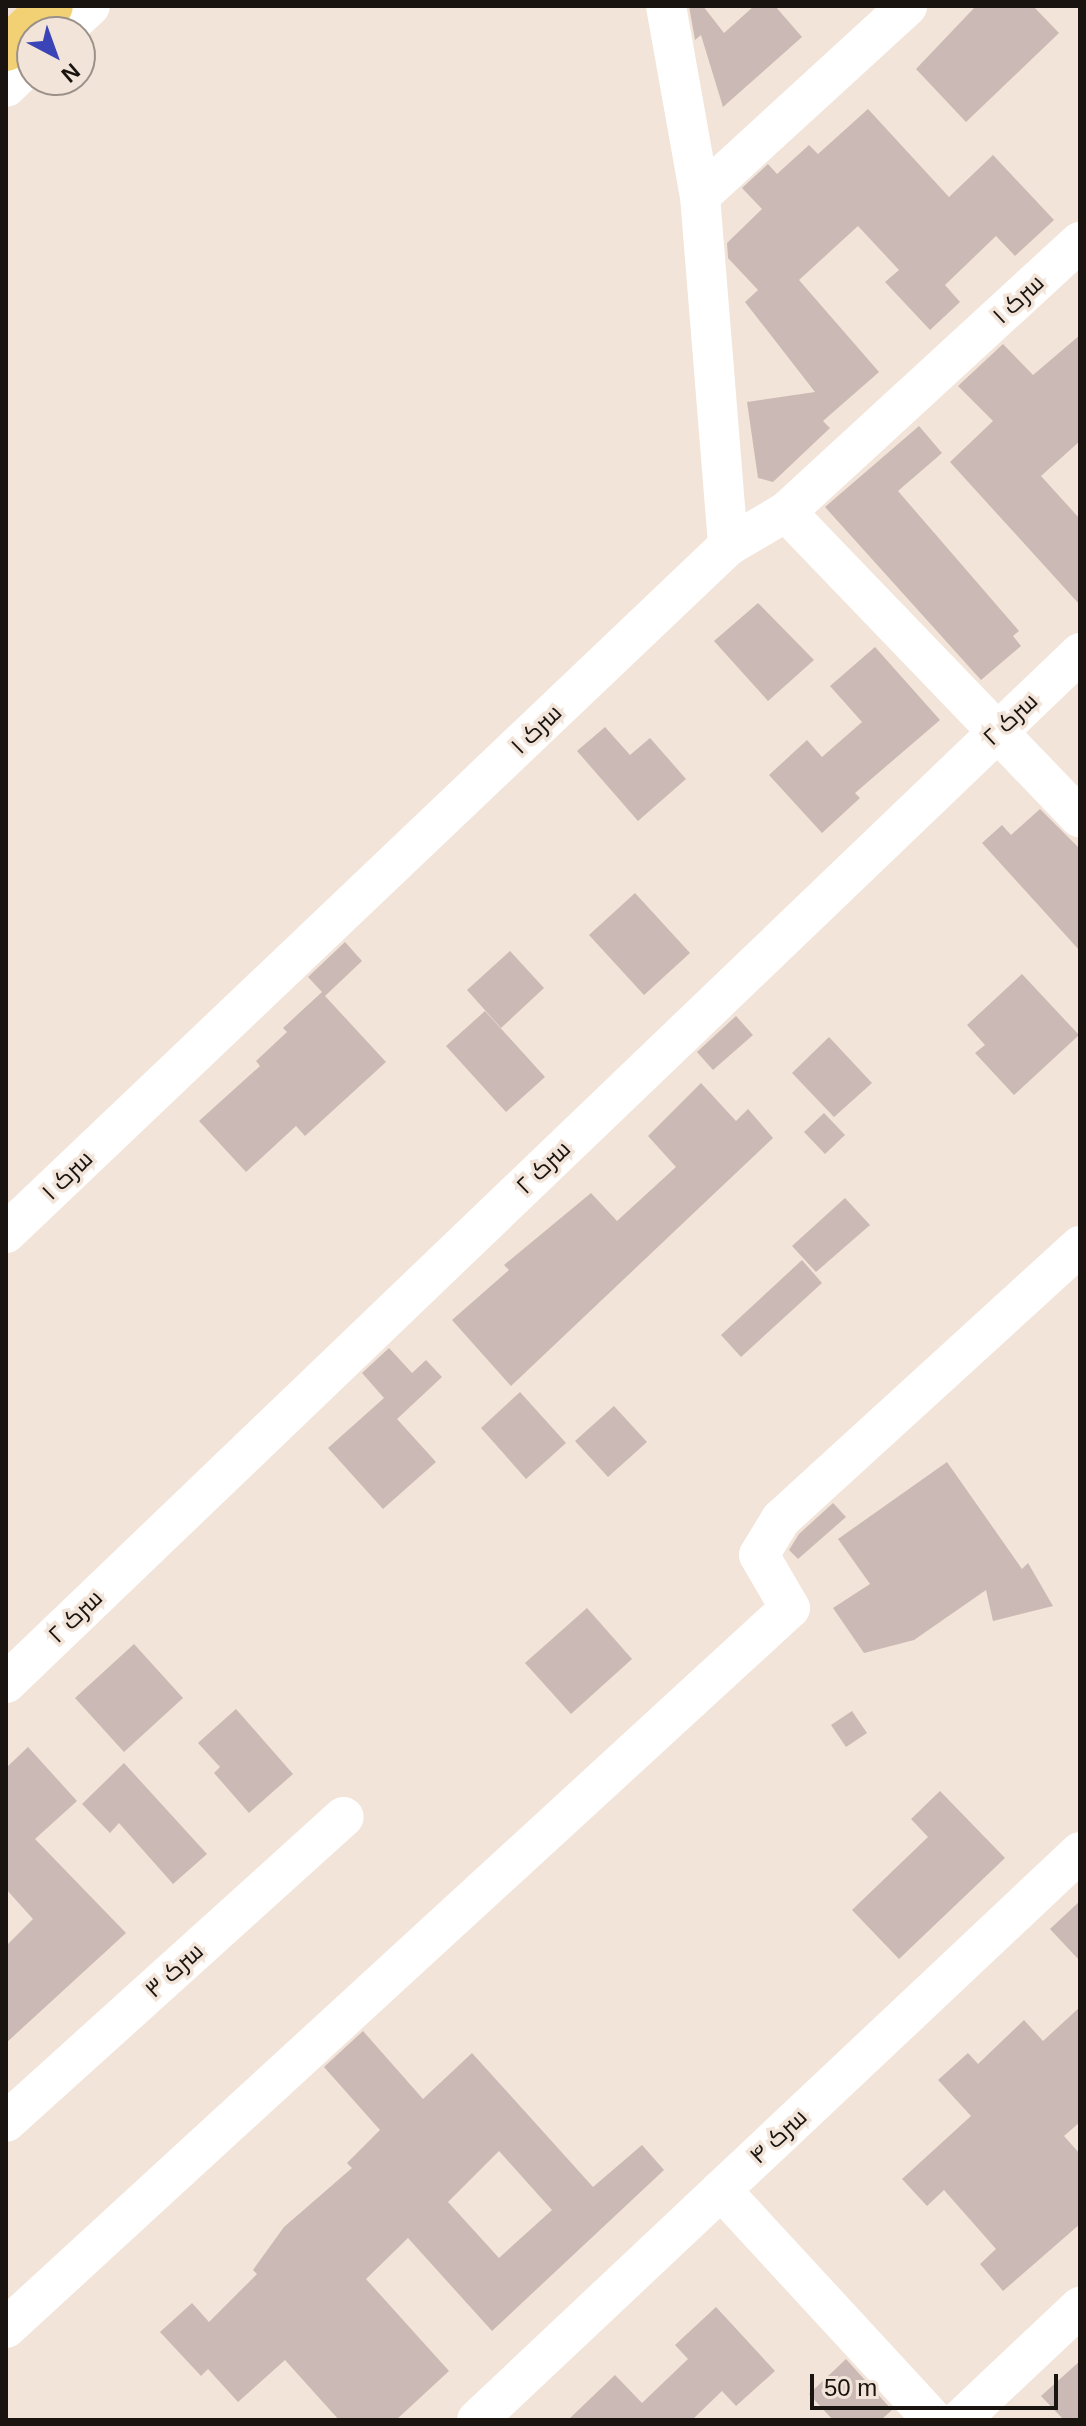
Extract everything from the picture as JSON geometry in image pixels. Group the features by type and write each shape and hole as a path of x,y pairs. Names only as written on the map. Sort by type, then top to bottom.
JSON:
{"highway":[{"path":"6,49 51,6"}],"street":[{"path":"666,6 700,196 728,546"},
{"path":"700,196 907,6"},
{"name":"سرک ۱","path":"6,1233 728,546 786,512 1080,242"},
{"path":"786,512 1080,818"},
{"name":"سرک ۲","path":"6,1683 1080,653"},
{"path":"6,2328 790,1608 759,1555 781,1519 1080,1246"},
{"name":"سرک ۳","path":"6,2122 343,1817"},
{"name":"سرک ۴","path":"477,2420 1080,1852"},
{"path":"721,2190 933,2420"},
{"path":"960,2420 1080,2307"}],"building":[{"path":"689,6 703,6 724,33 754,6 775,6 802,37 723,107 701,35 695,40"},
{"path":"976,6 1033,6 1059,33 966,122 916,69"},
{"path":"868,109 949,197 993,155 1054,220 1015,256 996,236 945,285 960,302 930,330 885,282 899,270 858,226 799,280 879,372 823,421 830,428 773,482 758,478 747,402 815,392 745,302 758,290 728,258 727,243 762,209 742,188 768,164 777,174 809,145 818,154"},
{"path":"1080,335 1080,441 1041,476 1080,519 1080,605 950,462 993,421 958,386 1003,344 1033,375"},
{"path":"919,426 942,453 898,491 1019,631 1013,636 1021,646 981,680 825,507"},
{"path":"758,603 814,660 768,701 714,641"},
{"path":"875,647 940,720 855,793 860,798 822,833 769,775 807,740 822,757 862,722 830,686"},
{"path":"605,727 630,755 650,738 686,779 638,821 577,751"},
{"path":"1040,809 1080,849 1080,951 982,843 1002,825 1011,835"},
{"path":"635,893 690,953 644,995 589,935"},
{"path":"345,942 362,961 325,996 386,1062 305,1136 296,1126 246,1172 199,1121 260,1066 256,1061 287,1032 283,1028 322,992 308,977"},
{"path":"510,951 544,988 501,1028 467,990"},
{"path":"1022,974 1079,1035 1014,1095 975,1053 985,1045 967,1025"},
{"path":"485,1011 545,1077 506,1112 446,1046"},
{"path":"736,1016 753,1035 713,1070 697,1052"},
{"path":"829,1037 872,1083 834,1117 792,1073"},
{"path":"701,1083 736,1121 748,1109 773,1138 511,1386 452,1320 509,1270 504,1265 591,1193 617,1221 676,1167 648,1136"},
{"path":"824,1113 845,1135 825,1154 804,1132"},
{"path":"845,1198 870,1225 816,1272 792,1246"},
{"path":"802,1260 822,1283 741,1357 721,1335"},
{"path":"389,1348 412,1373 426,1360 442,1377 397,1419 436,1462 383,1509 328,1448 384,1398 362,1373"},
{"path":"520,1392 566,1443 526,1479 481,1428"},
{"path":"614,1406 647,1442 608,1477 575,1441"},
{"path":"947,1462 1022,1569 1028,1563 1053,1606 993,1621 986,1590 914,1640 864,1653 833,1608 870,1584 838,1539"},
{"path":"833,1503 846,1517 798,1559 789,1550 799,1534"},
{"path":"587,1608 632,1659 571,1714 525,1663"},
{"path":"134,1644 183,1698 124,1752 75,1698"},
{"path":"236,1709 293,1774 249,1813 214,1773 220,1767 198,1743"},
{"path":"852,1711 867,1733 846,1747 831,1725"},
{"path":"28,1747 77,1801 35,1839 126,1933 6,2043 6,1946 33,1919 6,1889 6,1768"},
{"path":"124,1763 207,1854 173,1884 119,1823 110,1833 82,1804"},
{"path":"940,1791 1005,1858 899,1959 852,1910 928,1837 911,1819"},
{"path":"1080,1901 1080,1961 1050,1929"},
{"path":"1080,2007 1080,2122 1064,2136 1080,2154 1080,2224 1003,2291 980,2264 996,2249 944,2190 927,2206 902,2179 971,2116 938,2080 968,2053 978,2064 1024,2020 1043,2041"},
{"path":"363,2031 423,2099 472,2053 593,2187 642,2145 664,2170 492,2331 408,2238 366,2279 449,2371 396,2420 339,2420 285,2360 238,2402 208,2369 201,2376 160,2332 192,2303 209,2322 257,2274 253,2270 284,2227 352,2168 347,2163 380,2130 324,2067","holes":["499,2151 552,2210 499,2258 448,2202"]},
{"path":"716,2307 775,2371 736,2406 722,2391 692,2420 568,2420 615,2375 642,2403 688,2359 675,2345"},
{"path":"846,2359 892,2410 881,2420 833,2420 809,2394"},
{"path":"1080,2361 1080,2420 1064,2420 1041,2396"}]}
